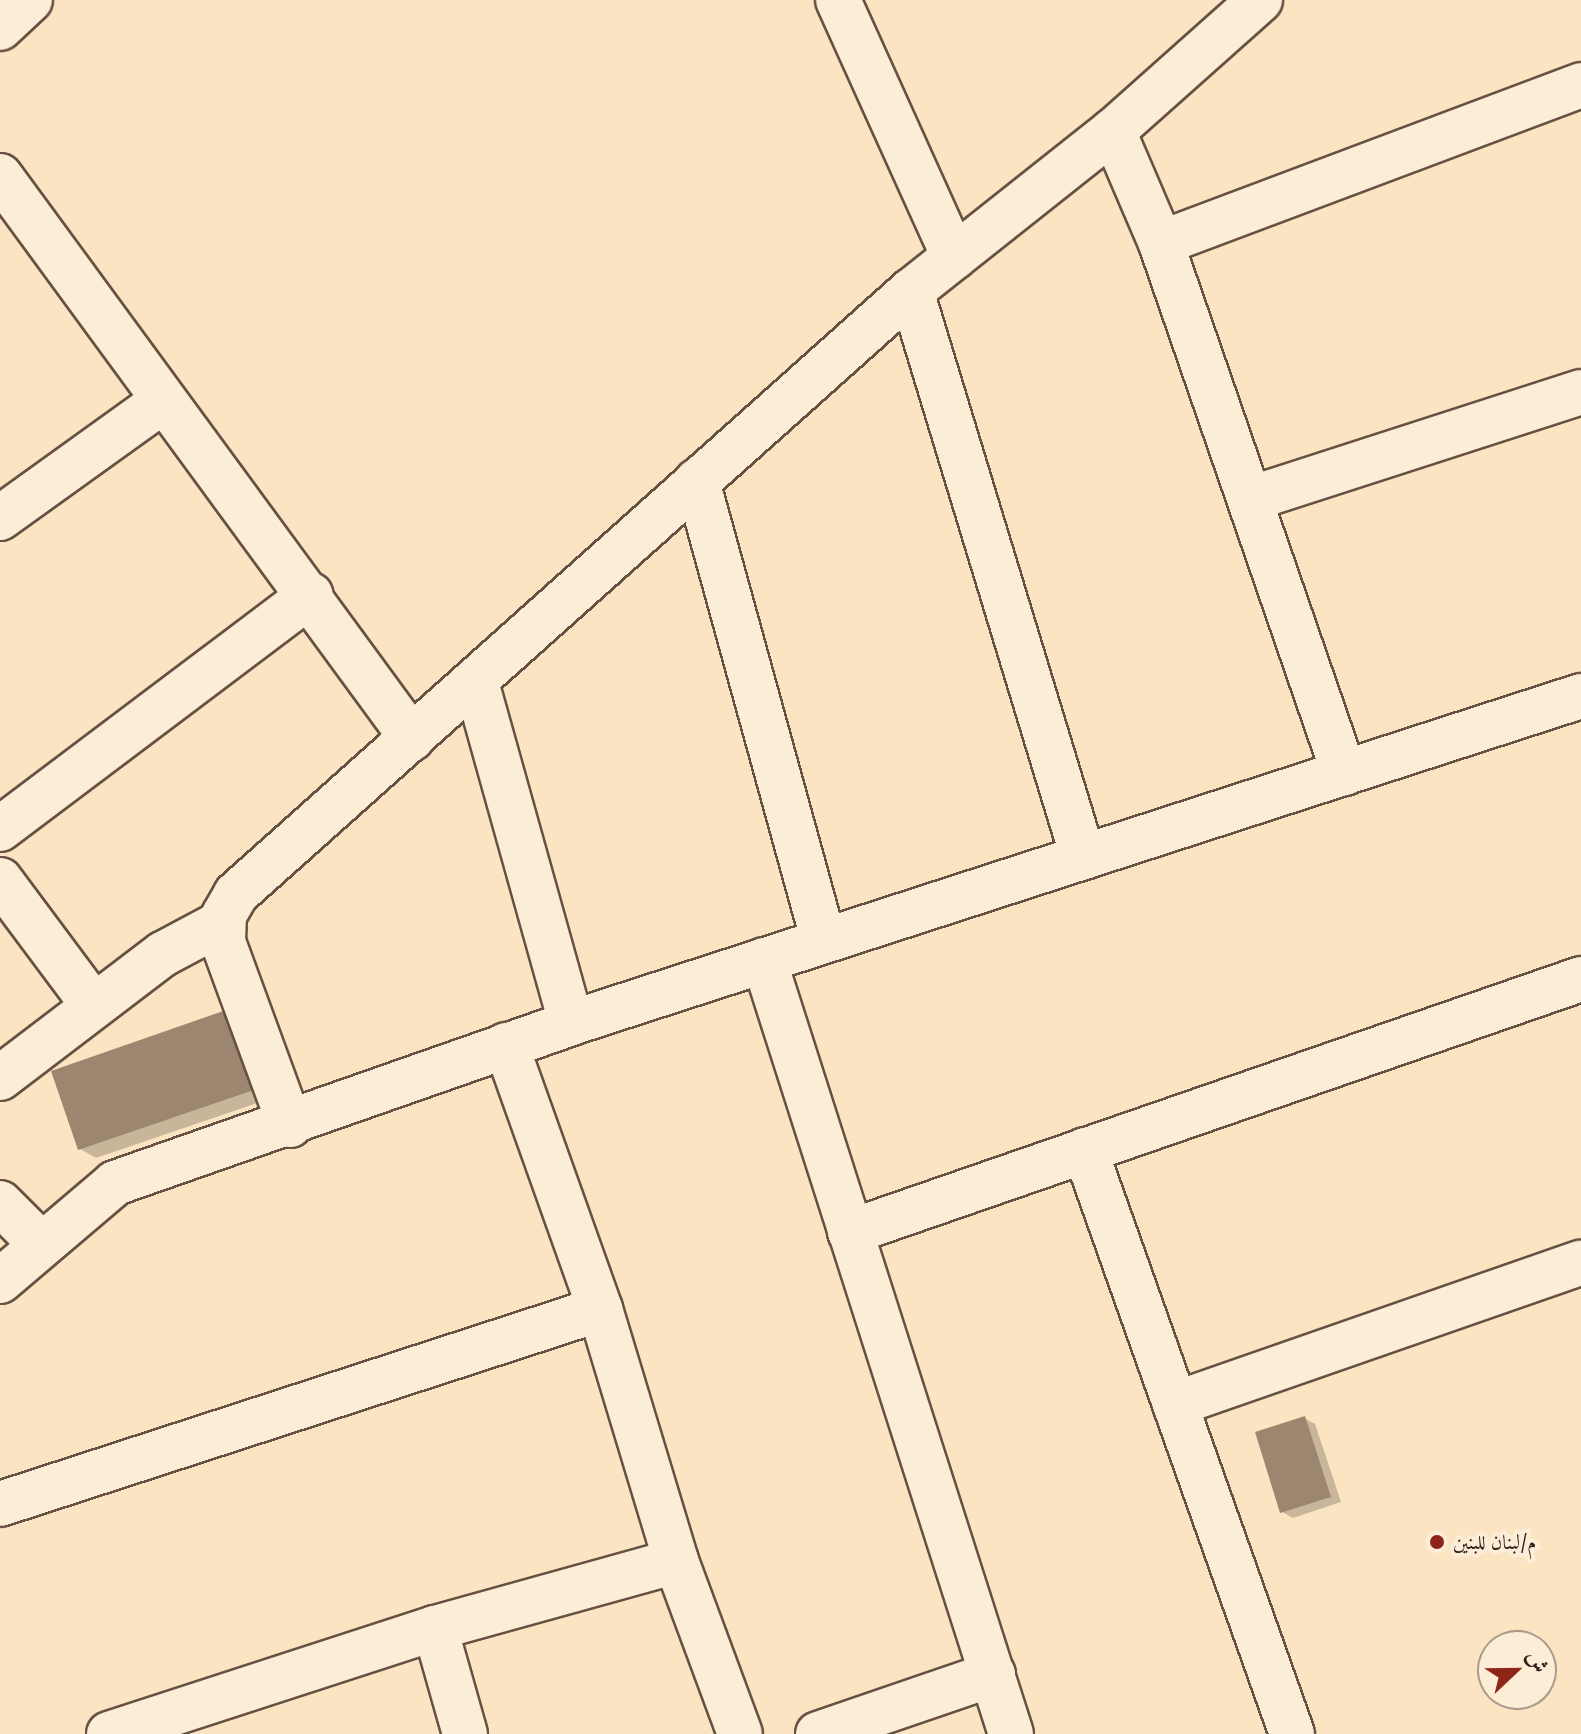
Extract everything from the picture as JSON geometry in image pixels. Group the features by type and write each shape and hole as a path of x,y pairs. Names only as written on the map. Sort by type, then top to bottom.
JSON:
{"street":[{"path":"0,28 30,0"},
{"path":"838,0 954,257"},
{"path":"290,1125 223,942 223,922 236,894 911,291 1113,131 1260,0"},
{"path":"1161,243 1581,85"},
{"path":"1113,131 1161,243 1344,773"},
{"path":"0,176 163,401 311,595 412,738"},
{"path":"911,291 1083,857"},
{"path":"1250,499 1581,392"},
{"path":"0,518 163,401"},
{"path":"697,481 824,941"},
{"path":"0,829 311,595"},
{"path":"476,682 571,1023"},
{"path":"0,1281 115,1183 290,1125 571,1023 1581,696"},
{"path":"0,880 94,1006"},
{"path":"0,1078 163,954 223,922"},
{"path":"764,960 1011,1734"},
{"path":"850,1232 1581,979"},
{"path":"506,1045 600,1309 676,1561 740,1734"},
{"path":"1085,1150 1292,1734"},
{"path":"0,1203 42,1245"},
{"path":"1175,1404 1581,1263"},
{"path":"0,1504 600,1309"},
{"path":"109,1734 435,1628 676,1561"},
{"path":"435,1628 465,1734"},
{"path":"818,1734 993,1674"}],"building":[{"path":"229,1009 257,1089 78,1150 51,1071"},
{"path":"1305,1416 1331,1497 1280,1513 1255,1432"}],"place":[{"name":"م/لبنان للبنين","path":"1437,1542"}]}
